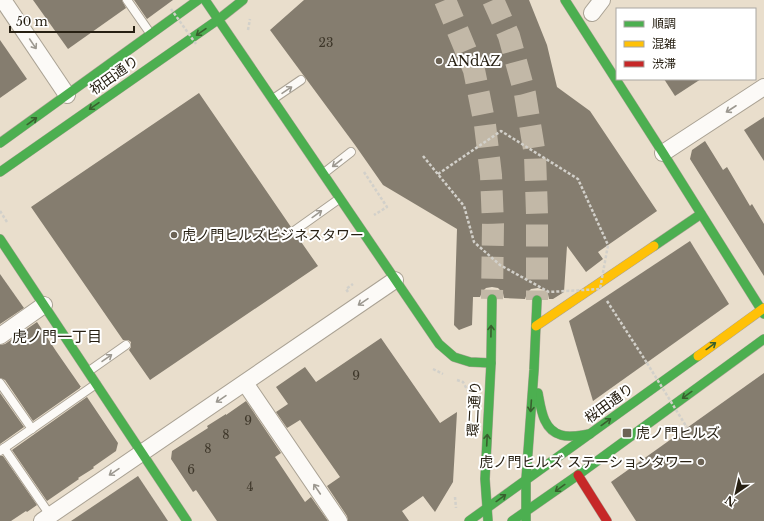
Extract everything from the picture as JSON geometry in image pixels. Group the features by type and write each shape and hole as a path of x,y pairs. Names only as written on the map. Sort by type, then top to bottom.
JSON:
{"main road":[{"name":"祝田通り","path":"0,144 198,0"},
{"path":"205,0 439,344 454,357 470,362 490,363"},
{"name":"祝田通り","path":"0,172 219,19 243,0"},
{"path":"565,0 616,80"},
{"path":"616,80 763,310"},
{"path":"536,326 701,214"},
{"path":"0,239 187,521"},
{"name":"環二通り","path":"488,521 485,479 492,299"},
{"path":"526,516 526,479 534,370 537,300"},
{"name":"桜田通り","path":"469,521 763,310"},
{"path":"512,521 526,516 578,475 764,339"},
{"path":"534,370 543,417 547,424 561,435 574,436 590,434"},
{"path":"578,475 607,521"}],"street":[{"path":"3,0 67,95"},
{"path":"592,13 602,0"},
{"path":"663,153 764,87"},
{"path":"46,518 395,280"},
{"path":"0,336 44,305"},
{"path":"245,383 339,521"}],"lane":[{"path":"127,0 150,34"},
{"path":"273,99 300,80"},
{"path":"323,174 351,152"},
{"path":"294,231 340,198"},
{"path":"88,372 126,345"},
{"path":"0,383 32,429"},
{"path":"46,518 2,450 97,384"}],"path":[{"path":"171,9 196,44"},
{"path":"248,31 251,17"},
{"path":"424,156 438,174 464,206 474,242 500,265 550,292 600,289 608,245 578,179 501,131 438,174"},
{"path":"364,172 387,207 372,216"},
{"path":"604,296 687,427"},
{"path":"433,369 445,374"},
{"path":"451,377 463,382 469,392 468,399"}],"building":[{"path":"33,0 122,0 126,8 68,49"},
{"path":"134,0 173,0 147,19"},
{"path":"304,0 529,0 547,45 557,87 590,111 657,211 598,252 603,259 586,272 567,246 564,292 553,299 549,299 548,294 544,290 538,288 531,289 527,293 525,299 504,298 503,293 498,288 486,288 480,297 473,297 472,325 459,330 454,325 457,229 383,185 270,30"},
{"path":"0,40 27,79 0,98"},
{"path":"665,80 699,80 675,96"},
{"name":"虎ノ門ヒルズビジネスタワー","path":"199,93 291,227 289,229 289,234 292,236 297,236 318,266 150,380 129,350 131,347 131,342 128,340 123,340 31,207"},
{"path":"764,117 764,161 744,130"},
{"path":"705,141 723,170 727,167 750,206 752,204 764,224 764,276 690,159 692,150"},
{"path":"690,241 729,304 593,401 569,321"},
{"path":"0,274 24,308 0,324"},
{"path":"37,322 81,387 33,421 5,380 0,378 0,345 5,344"},
{"path":"381,338 440,423 457,412 453,482 435,512 423,496 402,511 409,521 348,521 347,516 327,486 340,477 300,420 287,428 276,412 288,404 276,387 305,367 316,382"},
{"name":"虎ノ門ヒルズ ステーションタワー","path":"764,373 764,521 636,521 611,482"},
{"path":"0,393 24,427 0,444"},
{"path":"87,397 118,443 116,451 47,501 12,450"},
{"path":"246,401 281,453 275,457 305,502 311,497 328,521 217,521 196,490 193,492 171,459 172,451"},
{"path":"0,456 3,456 37,505 11,521 0,521"},
{"path":"138,476 168,521 71,521"}],"tunnel":[{"path":"445,0 474,70 485,125 491,175 493,224 492,299"},
{"path":"493,0 509,36 525,94 535,155 537,300"}],"traffic: fast":[{"path":"0,143 198,0"},
{"path":"205,0 439,344 454,357 470,362 491,363"},
{"path":"0,172 219,19 243,0"},
{"path":"565,0 616,80"},
{"path":"616,80 764,314"},
{"path":"654,246 701,214"},
{"path":"0,239 187,521"},
{"path":"488,521 485,479 491,363 492,299"},
{"path":"526,521 526,479 534,370 537,300"},
{"path":"512,521 578,475 764,339"},
{"path":"469,521 698,356"},
{"path":"538,393 540,406 550,429 561,435 568,436 590,434"}],"traffic: slow":[{"path":"536,326 654,246"},
{"path":"698,356 764,308"}],"traffic: jam":[{"path":"578,475 607,521"}],"place":[{"name":"ANdAZ","path":"439,61"},
{"name":"虎ノ門ヒルズビジネスタワー","path":"174,235"},
{"name":"虎ノ門ヒルズ","path":"627,433"},
{"name":"虎ノ門ヒルズ ステーションタワー","path":"701,462"}],"district":[{"name":"虎ノ門一丁目","path":"57,337"}]}
